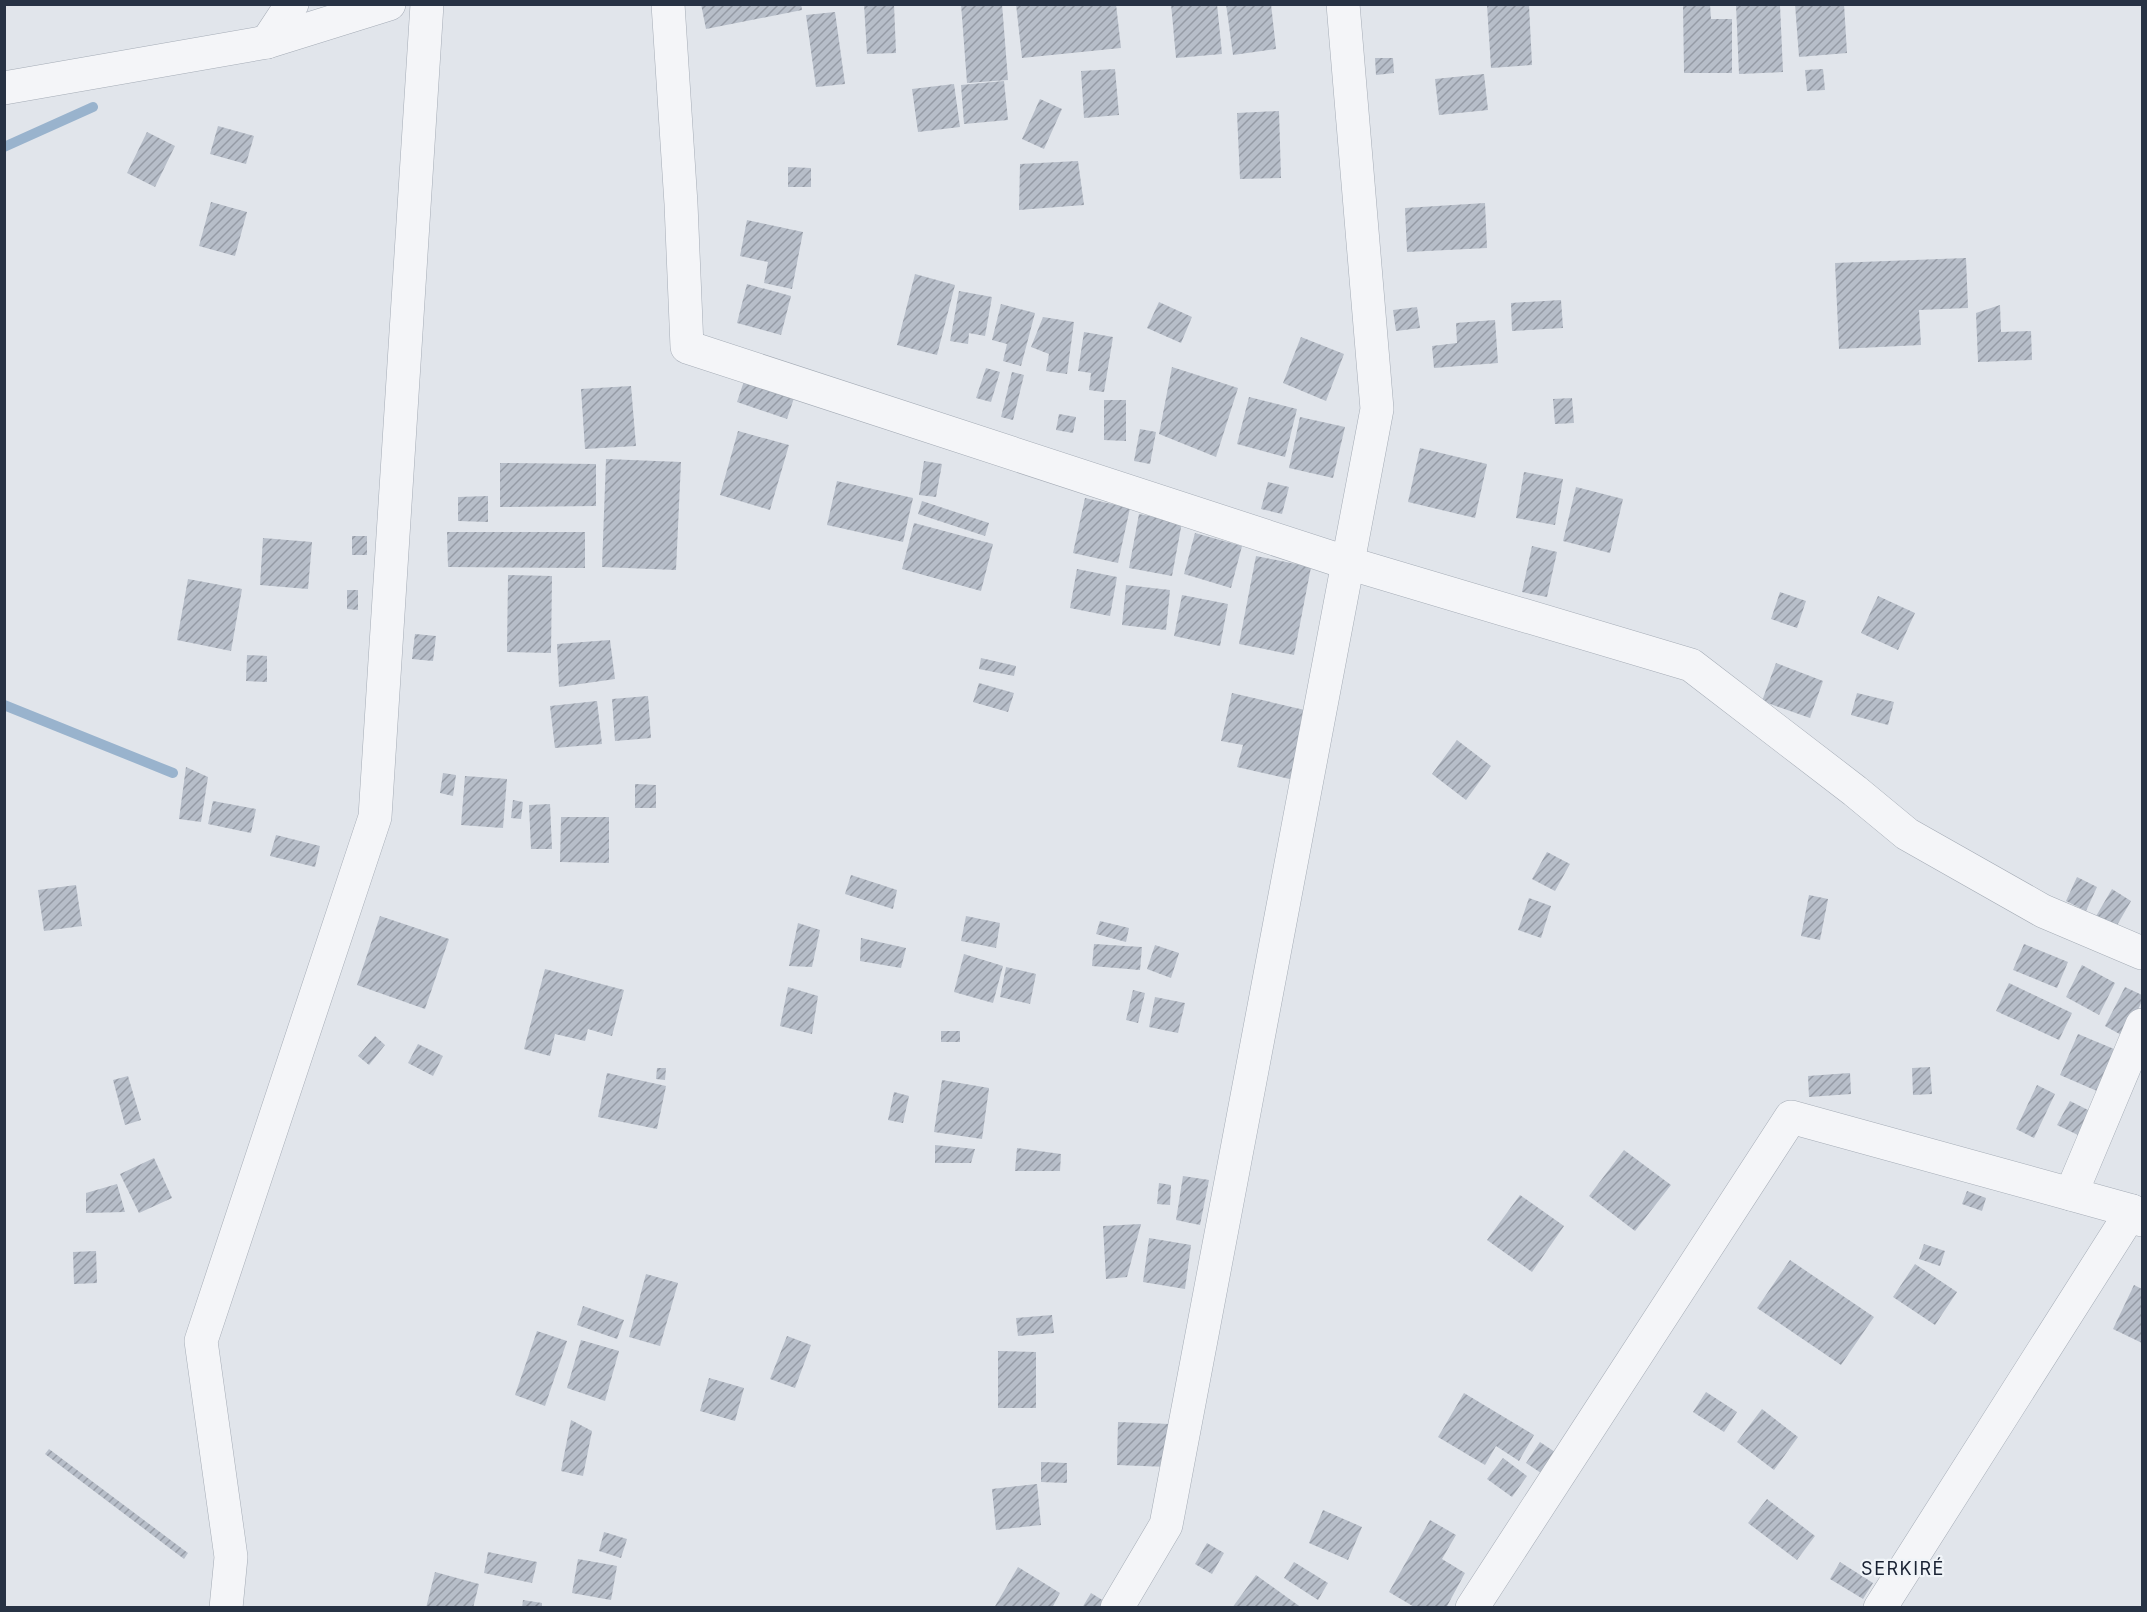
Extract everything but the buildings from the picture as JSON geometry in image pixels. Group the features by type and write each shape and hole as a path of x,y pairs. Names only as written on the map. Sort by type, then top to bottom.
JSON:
{"street":[{"path":"267,42 292,4"},
{"path":"4,88 267,42 389,4"},
{"path":"226,1608 231,1557 201,1341 375,817 427,4"},
{"path":"668,4 681,204 687,347 1348,563 1691,665 1855,791 1907,834 2043,911 2142,953"},
{"path":"1117,1608 1167,1525 1377,409 1343,4"},
{"path":"2071,1194 2142,1025"},
{"path":"1472,1608 1791,1117 2071,1194 2137,1215 1880,1608"}],"waterway":[{"path":"4,147 93,107"},
{"path":"4,705 173,773"}],"district":[{"name":"SERKIRÉ","path":"1903,1568"}]}
